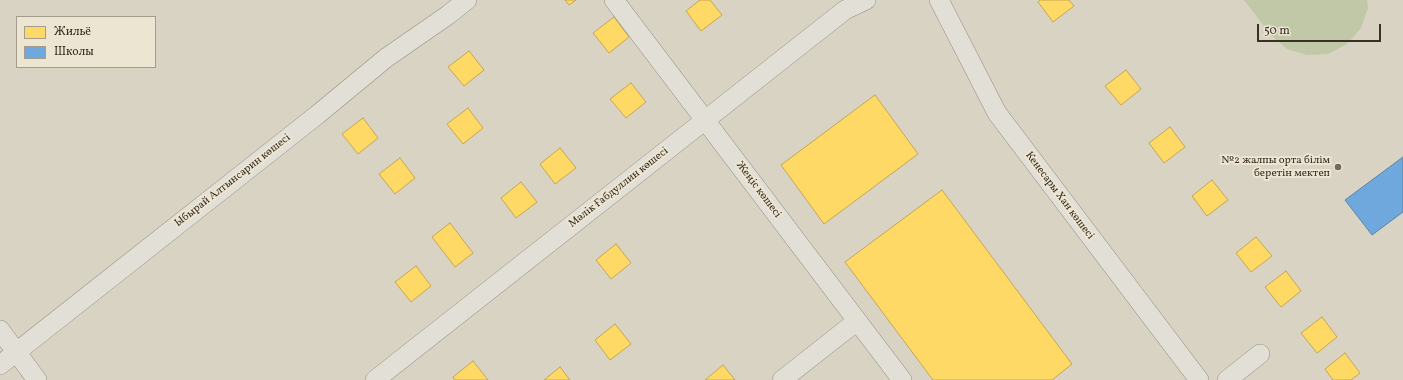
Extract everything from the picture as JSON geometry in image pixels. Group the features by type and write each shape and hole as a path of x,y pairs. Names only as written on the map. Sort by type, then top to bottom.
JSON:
{"street":[{"name":"Ыбырай Алтынсарин көшесі","path":"0,365 317,115 386,58 467,0"},
{"name":"Жеңіс көшесі","path":"614,0 902,380"},
{"name":"Мәлік Ғабдуллин көшесі","path":"375,380 845,10 866,0"},
{"name":"Кенесары Хан көшесі","path":"939,0 997,113 1199,380"},
{"path":"782,380 858,321"},
{"path":"0,330 37,380"},
{"path":"1227,380 1260,354"}],"green space":[{"path":"1244,0 1367,0 1368,8 1361,28 1347,44 1328,54 1307,55 1287,49 1271,35"}],"building: Жильё":[{"path":"565,0 576,0 569,5"},
{"path":"700,0 710,0 722,15 701,31 686,11"},
{"path":"1040,0 1069,0 1074,6 1053,22 1038,2"},
{"path":"614,17 629,37 609,53 593,33"},
{"path":"469,51 484,70 464,86 448,67"},
{"path":"1126,70 1141,89 1121,105 1105,86"},
{"path":"631,83 646,102 626,118 610,99"},
{"path":"875,95 918,154 824,224 781,165"},
{"path":"468,108 483,128 463,144 447,124"},
{"path":"363,118 378,138 358,154 342,134"},
{"path":"1170,127 1185,147 1164,163 1149,143"},
{"path":"560,148 576,168 555,184 540,164"},
{"path":"400,158 415,178 395,194 379,174"},
{"path":"1212,180 1228,200 1207,216 1192,196"},
{"path":"521,182 537,202 516,218 501,198"},
{"path":"942,190 1072,364 1052,380 933,380 845,262"},
{"path":"450,223 473,253 455,267 432,237"},
{"path":"1256,237 1272,256 1251,272 1236,253"},
{"path":"616,244 631,263 611,279 596,260"},
{"path":"416,266 431,286 411,302 395,282"},
{"path":"1286,271 1301,291 1281,307 1265,287"},
{"path":"1322,317 1337,337 1317,353 1301,333"},
{"path":"615,324 631,344 610,360 595,340"},
{"path":"1345,353 1360,373 1351,380 1333,380 1325,369"},
{"path":"473,361 488,380 455,380 453,377"},
{"path":"723,365 735,380 705,380"},
{"path":"560,367 570,380 544,380"}],"building: Школы":[{"path":"1403,157 1403,212 1372,235 1345,200"}],"place":[{"name":"№2 жалпы орта білім беретін мектеп","path":"1338,167"}]}
